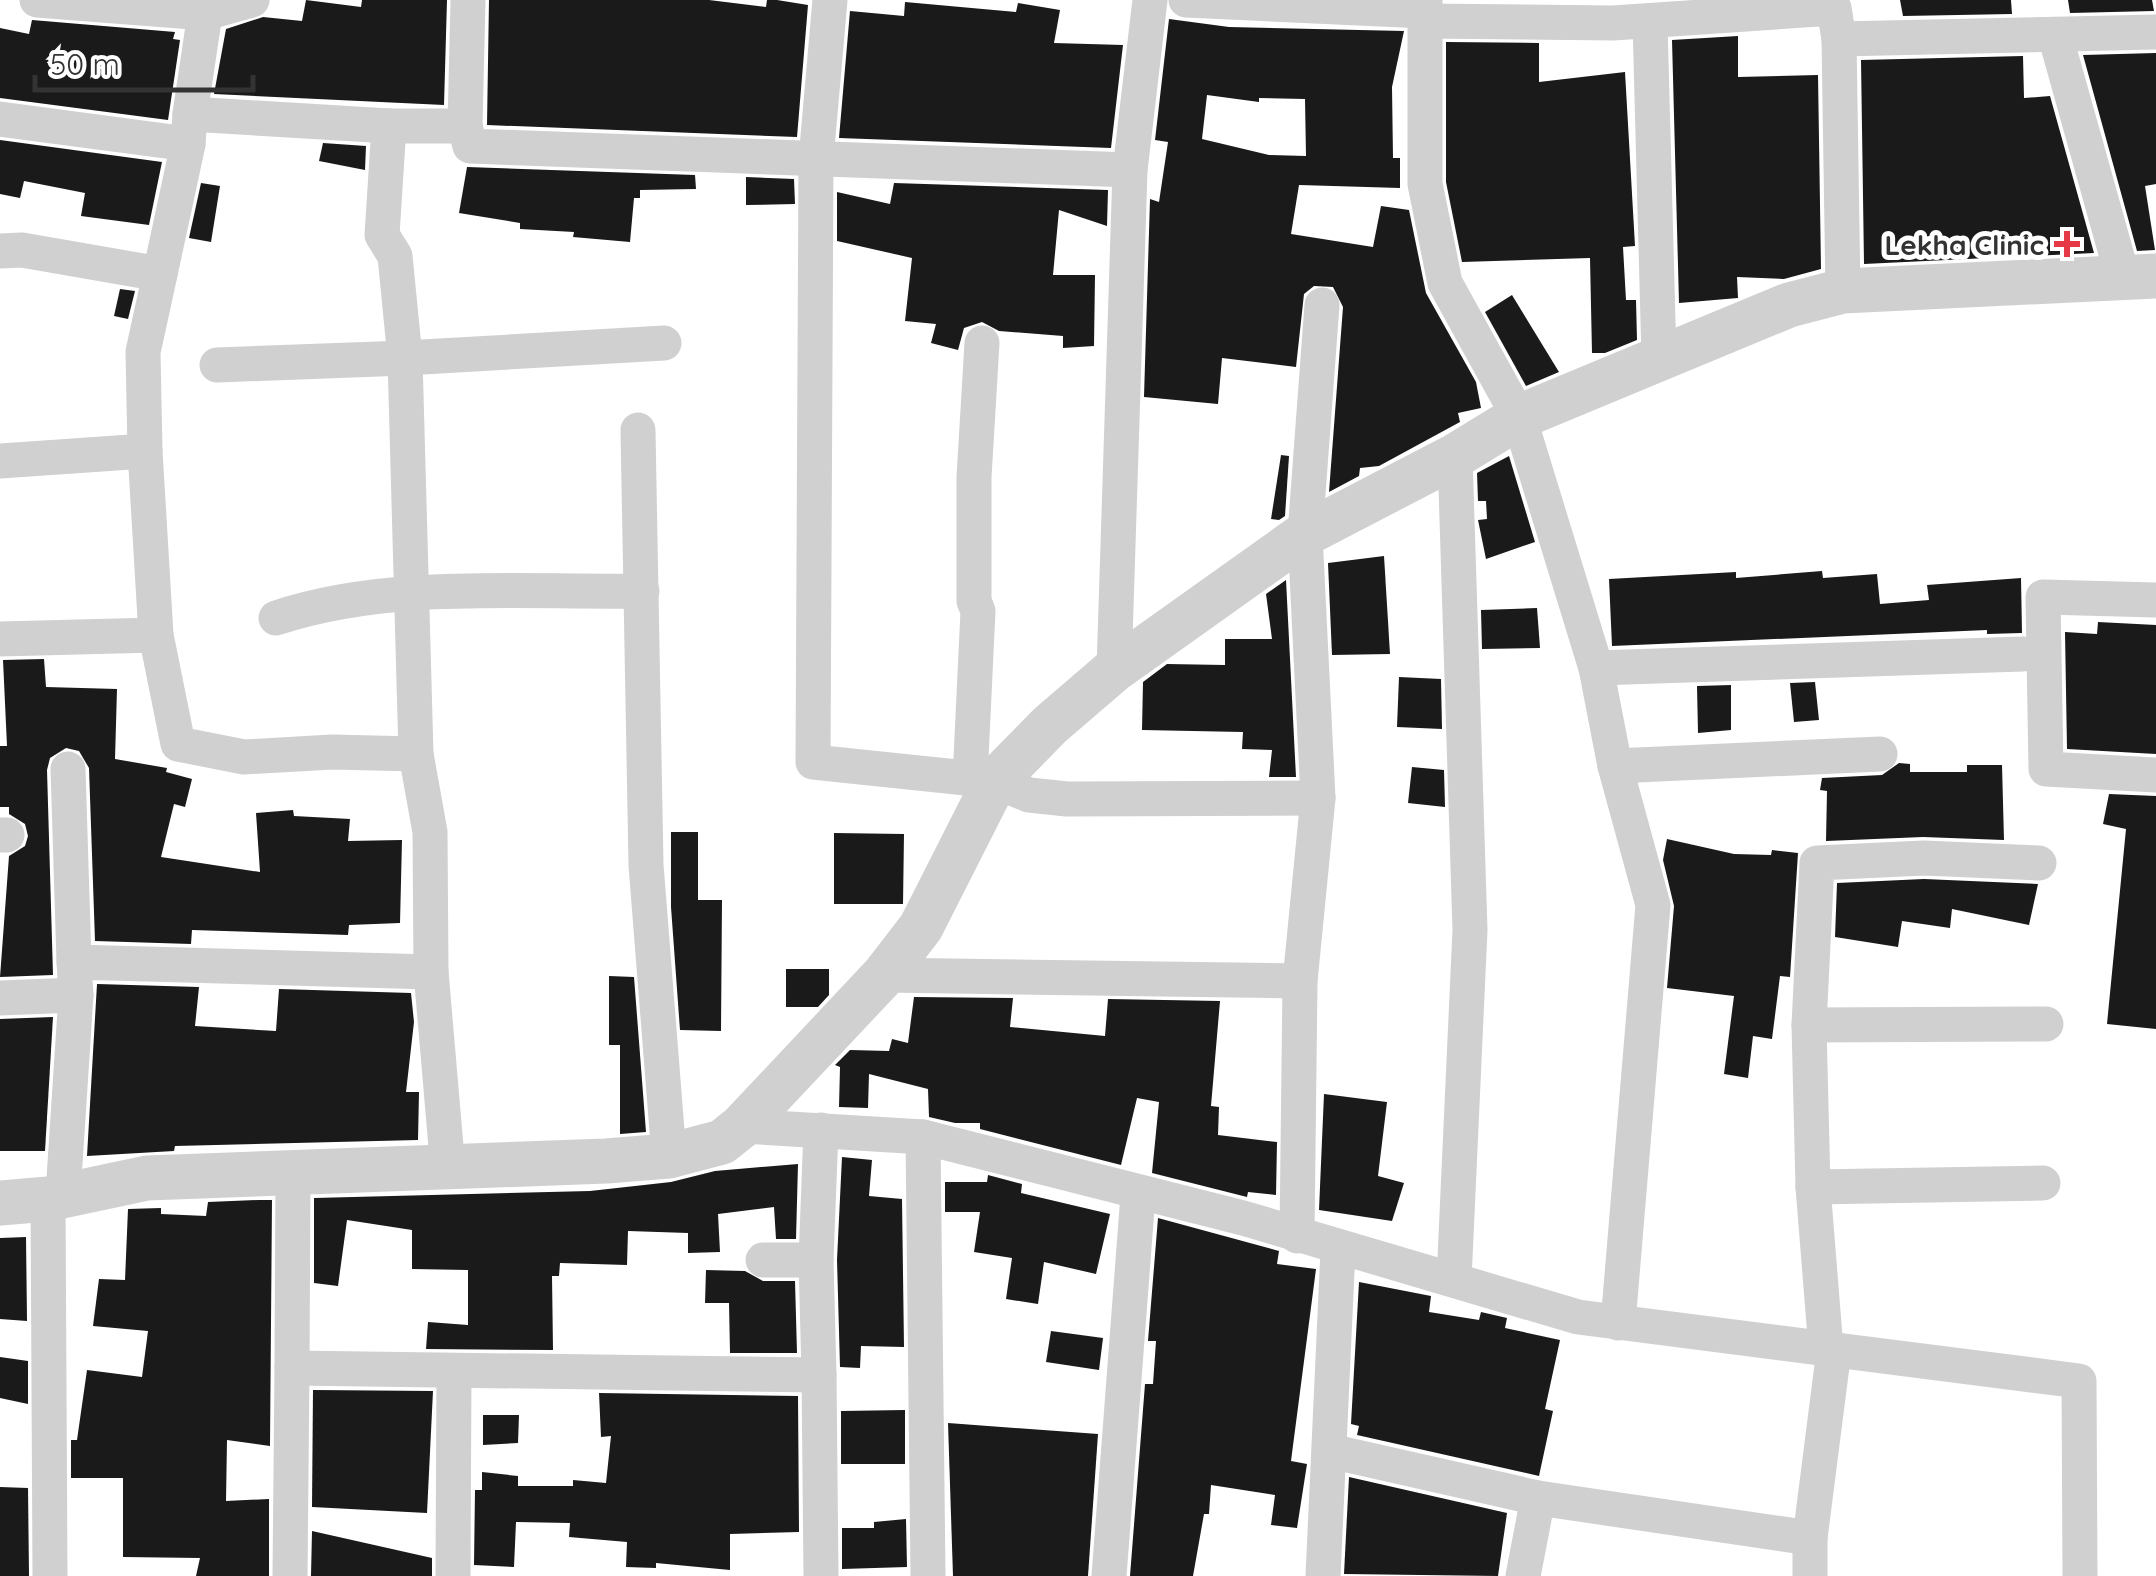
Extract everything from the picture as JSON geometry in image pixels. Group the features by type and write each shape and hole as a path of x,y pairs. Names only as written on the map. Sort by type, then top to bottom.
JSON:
{"street":[{"path":"38,0 206,7 252,0"},
{"path":"468,0 465,126 470,146 1130,170"},
{"path":"830,0 816,159 813,762 983,780 1029,795 1067,799 1318,798"},
{"path":"1114,670 1130,170 1150,0"},
{"path":"1186,0 1425,10 1836,16 2056,35 2156,32"},
{"path":"206,7 188,129 143,352 144,450 156,635 178,744 244,757 332,752 416,754"},
{"path":"1425,10 1425,184 1445,283 1519,416 1596,668 1615,766 1653,905 1618,1322"},
{"path":"1641,14 1658,359"},
{"path":"1836,16 1843,291"},
{"path":"983,780 1114,670 1305,534 1455,456 1519,416 1772,311 1843,291 2139,277 2056,35"},
{"path":"0,118 188,129 465,126"},
{"path":"389,126 382,235 395,256 405,358 416,754 430,832 431,972 448,1170"},
{"path":"0,251 22,250 160,274"},
{"path":"1297,1236 1300,982 1318,798 1305,534 1322,305"},
{"path":"217,365 664,343"},
{"path":"0,1203 147,1178 448,1170 670,1156 722,1142 742,1126 884,975 921,927 983,780 978,612 974,601 974,477 982,343"},
{"path":"638,430 646,865 670,1156"},
{"path":"0,461 144,450"},
{"path":"1454,1280 1470,930 1455,456"},
{"path":"276,618 302,609 409,595 642,592"},
{"path":"2156,600 2043,597 2046,769 2156,775"},
{"path":"0,638 156,635"},
{"path":"1596,668 2023,654"},
{"path":"1615,766 1880,754"},
{"path":"50,1576 56,1196 75,979 68,770"},
{"path":"1810,1576 1810,1538 1830,1349 1813,1187 1809,1026 1817,863 1924,858 2039,862"},
{"path":"0,998 75,979 431,972"},
{"path":"884,975 1300,982"},
{"path":"1809,1026 2046,1024"},
{"path":"742,1126 923,1137 1297,1236 1578,1317 2078,1381 2080,1576"},
{"path":"821,1130 816,1260 821,1576"},
{"path":"923,1137 928,1576"},
{"path":"290,1576 293,1172"},
{"path":"1813,1187 2043,1183"},
{"path":"1109,1576 1138,1195"},
{"path":"1324,1576 1338,1250"},
{"path":"763,1260 816,1260"},
{"path":"292,1368 819,1375"},
{"path":"453,1576 454,1371"},
{"path":"1330,1450 1538,1498 1810,1538"},
{"path":"1524,1576 1538,1498"}],"building":[{"path":"306,0 361,7 362,0 447,0 444,105 214,94 226,29 263,17 302,21"},
{"path":"489,0 709,0 766,7 767,0 777,0 808,5 797,137 487,125"},
{"path":"1900,0 2011,0 2012,14 1903,16"},
{"path":"2068,0 2152,0 2154,11 2070,13"},
{"path":"905,2 1016,12 1018,3 1060,10 1054,43 1123,45 1111,148 839,138 850,11 904,16"},
{"path":"1169,19 1229,27 1404,31 1392,87 1393,158 1400,158 1400,188 1299,185 1291,234 1373,247 1381,206 1409,210 1426,293 1476,382 1481,408 1458,413 1460,422 1379,466 1360,468 1359,476 1329,492 1343,307 1333,287 1314,286 1304,294 1296,367 1222,358 1218,404 1144,397 1150,199 1159,202 1168,142 1155,140","holes":["1207,95 1259,102 1259,98 1305,99 1306,156 1269,155 1202,139"]},
{"path":"32,20 175,32 173,39 180,40 168,120 0,98 0,28 29,34"},
{"path":"1738,36 1738,77 1818,75 1821,269 1784,279 1737,277 1738,298 1679,303 1672,40"},
{"path":"1446,42 1539,43 1539,82 1625,72 1635,246 1623,247 1626,300 1636,300 1637,340 1605,353 1592,353 1590,258 1462,262 1446,182"},
{"path":"2156,53 2156,184 2145,186 2155,250 2137,251 2083,55"},
{"path":"2023,56 2024,98 2050,96 2094,253 1864,264 1861,60"},
{"path":"0,140 162,162 149,225 81,216 85,193 24,181 20,198 0,194"},
{"path":"323,143 366,146 365,170 319,161"},
{"path":"467,167 695,175 696,189 640,190 640,198 634,198 630,242 573,237 574,232 520,229 520,223 459,213"},
{"path":"746,177 794,179 795,204 746,205"},
{"path":"201,183 220,186 211,242 189,238"},
{"path":"894,183 1108,190 1107,226 1059,210 1053,275 1095,275 1094,346 1063,348 1063,336 999,331 982,322 964,328 958,350 931,343 936,324 905,321 912,258 837,241 837,192 890,204"},
{"path":"120,289 135,291 128,319 114,316"},
{"path":"1512,295 1559,372 1526,386 1485,312"},
{"path":"1281,455 1289,456 1285,516 1279,520 1271,519"},
{"path":"1509,456 1535,542 1486,559 1478,520 1487,519 1486,501 1478,501 1477,473"},
{"path":"1384,556 1390,654 1332,655 1328,563"},
{"path":"1822,571 1823,578 1877,574 1880,604 1929,600 1927,585 2021,578 2022,633 1987,634 1987,630 1612,646 1609,579 1736,572 1736,578"},
{"path":"1286,580 1296,777 1269,777 1272,750 1242,749 1243,732 1142,730 1143,682 1167,664 1225,665 1225,639 1272,639 1266,594"},
{"path":"1537,608 1540,648 1482,649 1481,610"},
{"path":"2098,622 2156,625 2156,754 2067,749 2065,632 2097,634"},
{"path":"44,659 46,687 117,689 115,759 167,768 166,772 192,779 185,807 174,804 161,857 260,872 256,813 293,810 294,816 350,819 348,841 402,840 400,923 349,925 348,935 192,930 191,944 95,941 89,768 79,751 66,748 50,758 47,770 53,975 0,977 9,856 25,846 28,836 25,824 9,814 9,807 0,807 0,746 7,746 3,660"},
{"path":"1399,677 1441,679 1442,729 1397,727"},
{"path":"1815,682 1819,720 1794,722 1790,683"},
{"path":"1731,685 1731,730 1698,733 1697,686"},
{"path":"1899,763 1910,764 1910,772 1967,772 1967,765 2002,765 2004,840 1923,837 1826,841 1827,791 1820,790 1822,778 1882,775"},
{"path":"1412,767 1444,770 1445,807 1408,803"},
{"path":"2109,794 2156,796 2156,1029 2107,1024 2126,829 2103,824"},
{"path":"671,832 698,832 698,900 722,900 721,1031 680,1030 671,907"},
{"path":"834,833 904,834 903,904 834,904"},
{"path":"1667,839 1734,854 1771,855 1772,850 1798,853 1790,977 1780,976 1772,1039 1753,1036 1748,1078 1724,1074 1734,996 1667,988 1674,906 1663,860"},
{"path":"1924,879 2038,884 2029,925 1952,909 1950,928 1902,921 1898,947 1835,937 1837,883"},
{"path":"786,969 829,969 829,995 818,1007 786,1007"},
{"path":"609,976 634,977 646,1132 620,1134 620,1045 609,1045"},
{"path":"97,984 199,987 195,1026 276,1031 279,989 411,993 414,1022 406,1092 419,1092 418,1140 175,1146 174,1151 87,1156"},
{"path":"914,997 1013,998 1010,1027 1105,1036 1108,999 1220,1001 1211,1106 1219,1107 1218,1135 1277,1142 1276,1195 1248,1192 1247,1197 1152,1173 1159,1102 1137,1098 1121,1165 980,1129 980,1123 929,1117 928,1089 869,1074 868,1108 839,1107 840,1067 835,1065 850,1050 889,1051 892,1039 908,1043"},
{"path":"53,1017 45,1151 0,1151 0,1019"},
{"path":"1324,1094 1387,1102 1378,1176 1404,1183 1392,1221 1319,1210"},
{"path":"842,1157 872,1160 869,1196 902,1199 904,1347 861,1346 860,1368 840,1367 837,1260"},
{"path":"798,1164 796,1239 776,1239 774,1207 718,1214 720,1252 688,1253 688,1233 628,1231 627,1265 560,1263 559,1276 552,1276 553,1350 426,1349 428,1322 468,1325 468,1270 412,1269 412,1230 347,1220 338,1286 314,1283 314,1198 590,1191 671,1182 715,1171"},
{"path":"988,1175 1022,1184 1021,1193 1110,1214 1096,1274 1044,1262 1038,1304 1006,1299 1012,1258 974,1252 980,1212 945,1212 945,1182 987,1182"},
{"path":"272,1200 270,1446 227,1440 226,1501 269,1499 269,1576 196,1576 200,1558 123,1557 123,1478 71,1478 71,1440 77,1440 87,1370 142,1377 148,1331 93,1326 99,1279 125,1280 128,1209 161,1208 161,1214 206,1216 208,1202"},
{"path":"1158,1218 1279,1251 1277,1264 1316,1269 1291,1461 1307,1464 1297,1528 1271,1525 1275,1495 1211,1485 1209,1514 1204,1514 1193,1576 1130,1576 1145,1384 1153,1384 1156,1341 1148,1341"},
{"path":"26,1237 27,1321 0,1319 0,1238"},
{"path":"706,1270 745,1271 763,1281 795,1281 797,1353 730,1353 729,1303 705,1303"},
{"path":"1359,1282 1431,1296 1429,1312 1479,1320 1481,1312 1507,1318 1505,1328 1560,1340 1545,1409 1553,1411 1539,1476 1357,1435 1359,1426 1351,1424"},
{"path":"1051,1331 1103,1338 1099,1370 1046,1362"},
{"path":"0,1357 28,1361 28,1404 0,1398"},
{"path":"313,1390 433,1391 427,1513 312,1507"},
{"path":"599,1393 798,1396 799,1532 730,1534 730,1570 656,1563 656,1568 626,1567 627,1542 569,1537 570,1523 516,1522 514,1567 474,1565 475,1490 482,1490 482,1472 518,1476 518,1486 573,1486 573,1480 606,1483 611,1436 601,1437"},
{"path":"905,1410 905,1464 841,1464 841,1411"},
{"path":"483,1415 519,1415 518,1443 483,1445"},
{"path":"948,1423 1098,1434 1088,1576 953,1576"},
{"path":"1349,1477 1507,1513 1498,1576 1344,1574"},
{"path":"0,1487 28,1488 29,1576 0,1576"},
{"path":"906,1519 907,1567 842,1569 842,1528 874,1528 874,1522"},
{"path":"312,1531 432,1558 432,1576 311,1576"}],"place":[{"name":"Lekha Clinic","path":"2067,244"}]}
